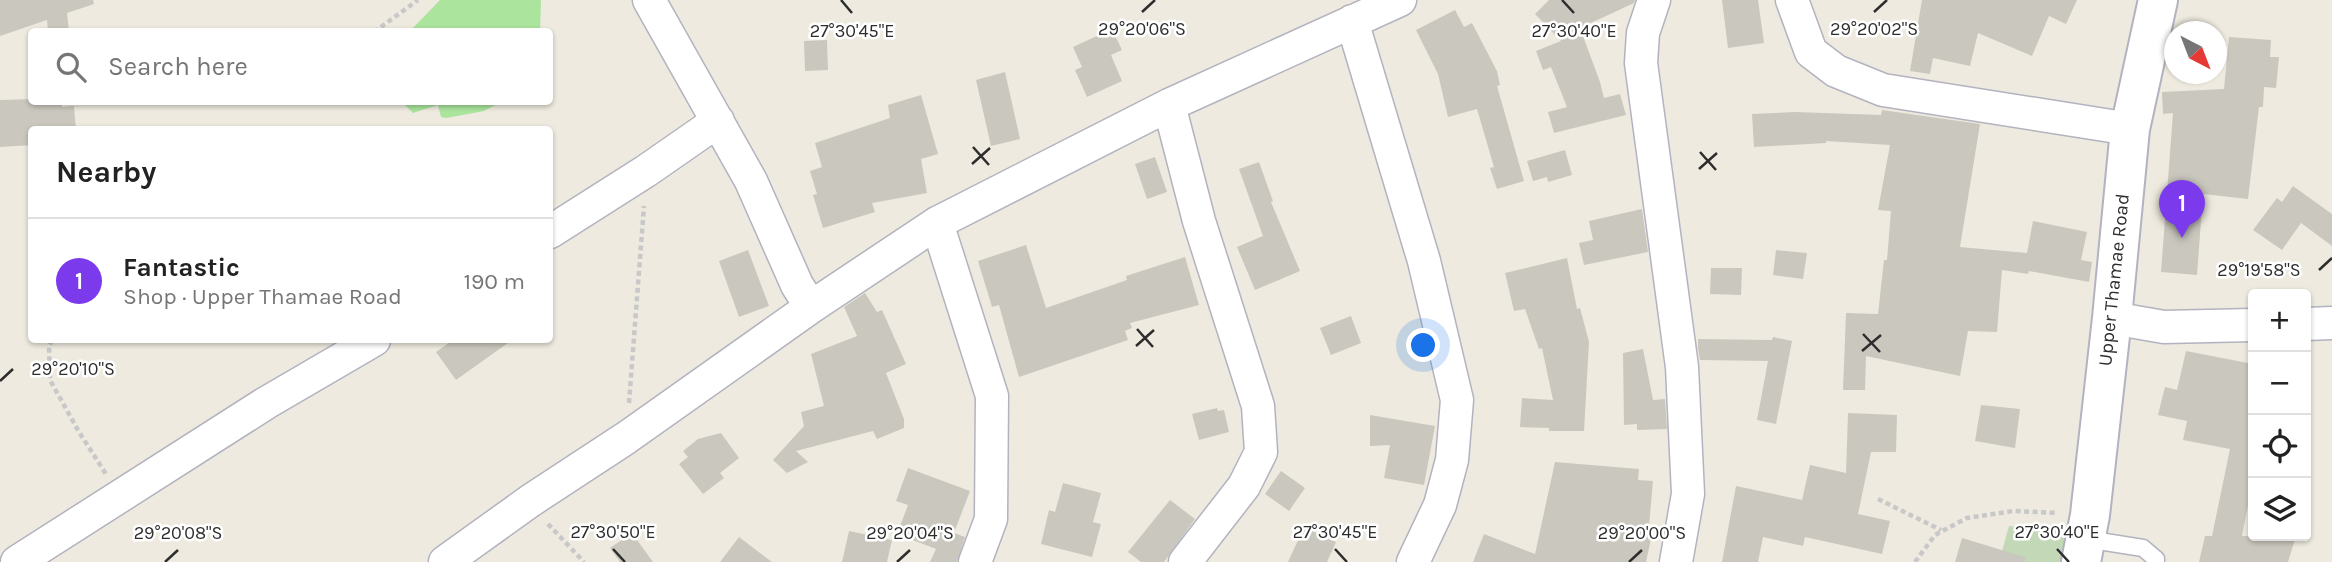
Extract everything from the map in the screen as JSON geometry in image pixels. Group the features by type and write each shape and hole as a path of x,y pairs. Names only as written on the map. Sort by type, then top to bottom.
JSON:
{"street":[{"path":"649,0 751,181 797,285 811,307"},
{"path":"445,562 530,501 626,439 811,307 937,223 1168,105 1400,0"},
{"path":"1654,0 1643,33 1641,63 1682,367 1688,495 1676,562"},
{"path":"1793,0 1811,51 1836,71 1883,90 2130,129"},
{"name":"Upper Thamae Road","path":"2086,539 2112,318 2130,129 2158,0"},
{"path":"1352,21 1424,261 1457,400 1452,460 1440,505 1413,562"},
{"path":"1168,105 1199,221 1258,406 1261,452 1244,486 1185,562"},
{"path":"553,230 718,121"},
{"path":"937,223 992,396 990,519 975,562"},
{"path":"2112,318 2164,327 2248,325"},
{"path":"2311,324 2332,323"},
{"path":"17,562 266,402 369,343"}],"lane":[{"path":"2086,539 2143,548 2157,559 2156,562"}],"path":[{"path":"380,28 418,0"},
{"path":"626,439 646,171"},
{"path":"50,343 50,380 79,432 120,495"},
{"path":"1878,499 1942,531"},
{"path":"530,501 584,562"},
{"path":"1915,562 1935,535 1942,531 1967,518 2013,511 2086,539"}],"green space":[{"path":"440,0 541,0 540,28 413,28"},
{"path":"405,105 438,105 413,113"},
{"path":"438,105 495,105 484,111 441,117"},
{"path":"2009,526 2066,531 2065,562 1999,562"}],"building":[{"path":"0,0 93,0 94,4 67,13 69,28 48,28 47,20 0,36"},
{"path":"1549,0 1635,0 1634,3 1580,28 1604,98 1620,94 1626,115 1554,133 1548,112 1567,107 1551,67 1543,70 1536,51 1561,41 1535,14"},
{"path":"1722,0 1758,0 1764,43 1728,48"},
{"path":"1922,0 2077,0 2066,24 2049,16 2032,56 1978,33 1970,66 1933,58 1930,74 1910,71"},
{"path":"1455,10 1464,27 1472,23 1497,71 1500,85 1497,86 1524,181 1497,189 1490,168 1494,167 1477,109 1448,117 1438,74 1416,30"},
{"path":"1112,29 1122,50 1111,55 1122,81 1087,97 1075,70 1082,67 1073,47"},
{"path":"2229,37 2271,40 2270,57 2279,57 2276,88 2264,87 2263,107 2259,107 2248,199 2203,194 2197,275 2161,272 2173,113 2163,114 2162,92 2224,89 2224,84 2227,84"},
{"path":"827,40 828,70 805,71 804,41"},
{"path":"1005,72 1020,139 991,146 976,80"},
{"path":"921,95 938,154 921,159 927,193 872,203 875,212 823,228 813,195 817,194 810,171 822,167 815,143 890,118 888,105"},
{"path":"28,99 28,105 74,106 76,126 28,126 28,145 0,147 0,100"},
{"path":"1882,110 1980,124 1960,247 2027,253 2033,221 2087,232 2081,260 2092,262 2089,282 2029,271 2028,274 2002,270 1997,332 1968,331 1960,376 1866,356 1865,390 1843,390 1846,313 1878,314 1884,260 1887,260 1891,211 1878,210 1890,145 1826,141 1754,147 1752,114 1795,112 1881,115"},
{"path":"1565,150 1572,175 1548,182 1547,177 1533,181 1527,161"},
{"path":"1155,157 1167,192 1147,199 1135,164"},
{"path":"1259,162 1273,201 1271,202 1300,271 1255,290 1237,247 1263,236 1239,169"},
{"path":"2293,186 2332,214 2332,246 2301,223 2282,250 2253,230 2277,198 2282,202"},
{"path":"1642,209 1648,252 1584,265 1579,243 1593,240 1589,221"},
{"path":"1026,245 1046,308 1127,280 1126,276 1185,257 1199,305 1130,323 1132,328 1125,331 1128,340 1019,377 999,305 992,307 978,261"},
{"path":"748,250 769,306 739,317 719,261"},
{"path":"1776,250 1807,253 1803,279 1773,275"},
{"path":"1567,258 1577,309 1580,308 1589,342 1584,431 1549,431 1549,428 1520,427 1522,398 1553,400 1542,348 1539,349 1525,309 1514,311 1505,273"},
{"path":"1711,268 1742,268 1741,295 1710,294"},
{"path":"865,293 877,312 882,310 906,364 886,373 904,419 904,428 877,439 873,431 796,451 808,462 787,473 773,460 804,426 801,412 824,406 811,354 857,336 844,307"},
{"path":"1351,316 1361,343 1331,355 1320,328"},
{"path":"1773,337 1792,341 1776,424 1757,420 1768,361 1700,360 1698,348 1698,339 1772,340"},
{"path":"449,343 508,343 456,380 436,352"},
{"path":"1643,349 1653,400 1665,399 1667,429 1637,430 1637,424 1624,425 1623,353"},
{"path":"2186,351 2248,363 2248,505 2242,536 2248,536 2248,541 2294,541 2288,562 2199,562 2205,536 2212,536 2230,449 2183,440 2187,421 2158,415 2165,387 2177,390"},
{"path":"1981,405 2020,409 2015,448 1975,441"},
{"path":"1217,408 1218,411 1224,410 1229,432 1199,440 1192,414"},
{"path":"1848,413 1897,415 1896,452 1871,452 1858,514 1890,521 1882,554 1805,537 1803,546 1763,537 1758,562 1722,562 1736,486 1802,500 1810,465 1846,473"},
{"path":"1370,415 1435,426 1424,485 1384,478 1390,445 1370,446"},
{"path":"721,433 739,458 720,473 724,478 703,494 679,464 688,457 683,451 698,439"},
{"path":"1555,462 1639,469 1638,480 1653,481 1648,538 1651,539 1646,562 1473,562 1484,534 1535,554"},
{"path":"908,468 970,491 954,533 965,537 957,562 930,562 936,549 897,534 908,505 896,501"},
{"path":"1281,471 1305,488 1289,511 1265,494"},
{"path":"1063,483 1101,493 1093,522 1101,524 1092,557 1041,544 1049,510 1055,512"},
{"path":"1170,500 1195,519 1164,562 1141,562 1128,552"},
{"path":"1304,527 1336,542 1327,562 1288,562"},
{"path":"849,531 892,540 887,562 842,562"},
{"path":"632,533 653,562 620,562 610,548"},
{"path":"739,537 772,562 720,562"},
{"path":"1962,538 2025,557 2025,562 1955,562"}],"place":[{"name":"Fantastic","path":"2182,238"}]}
